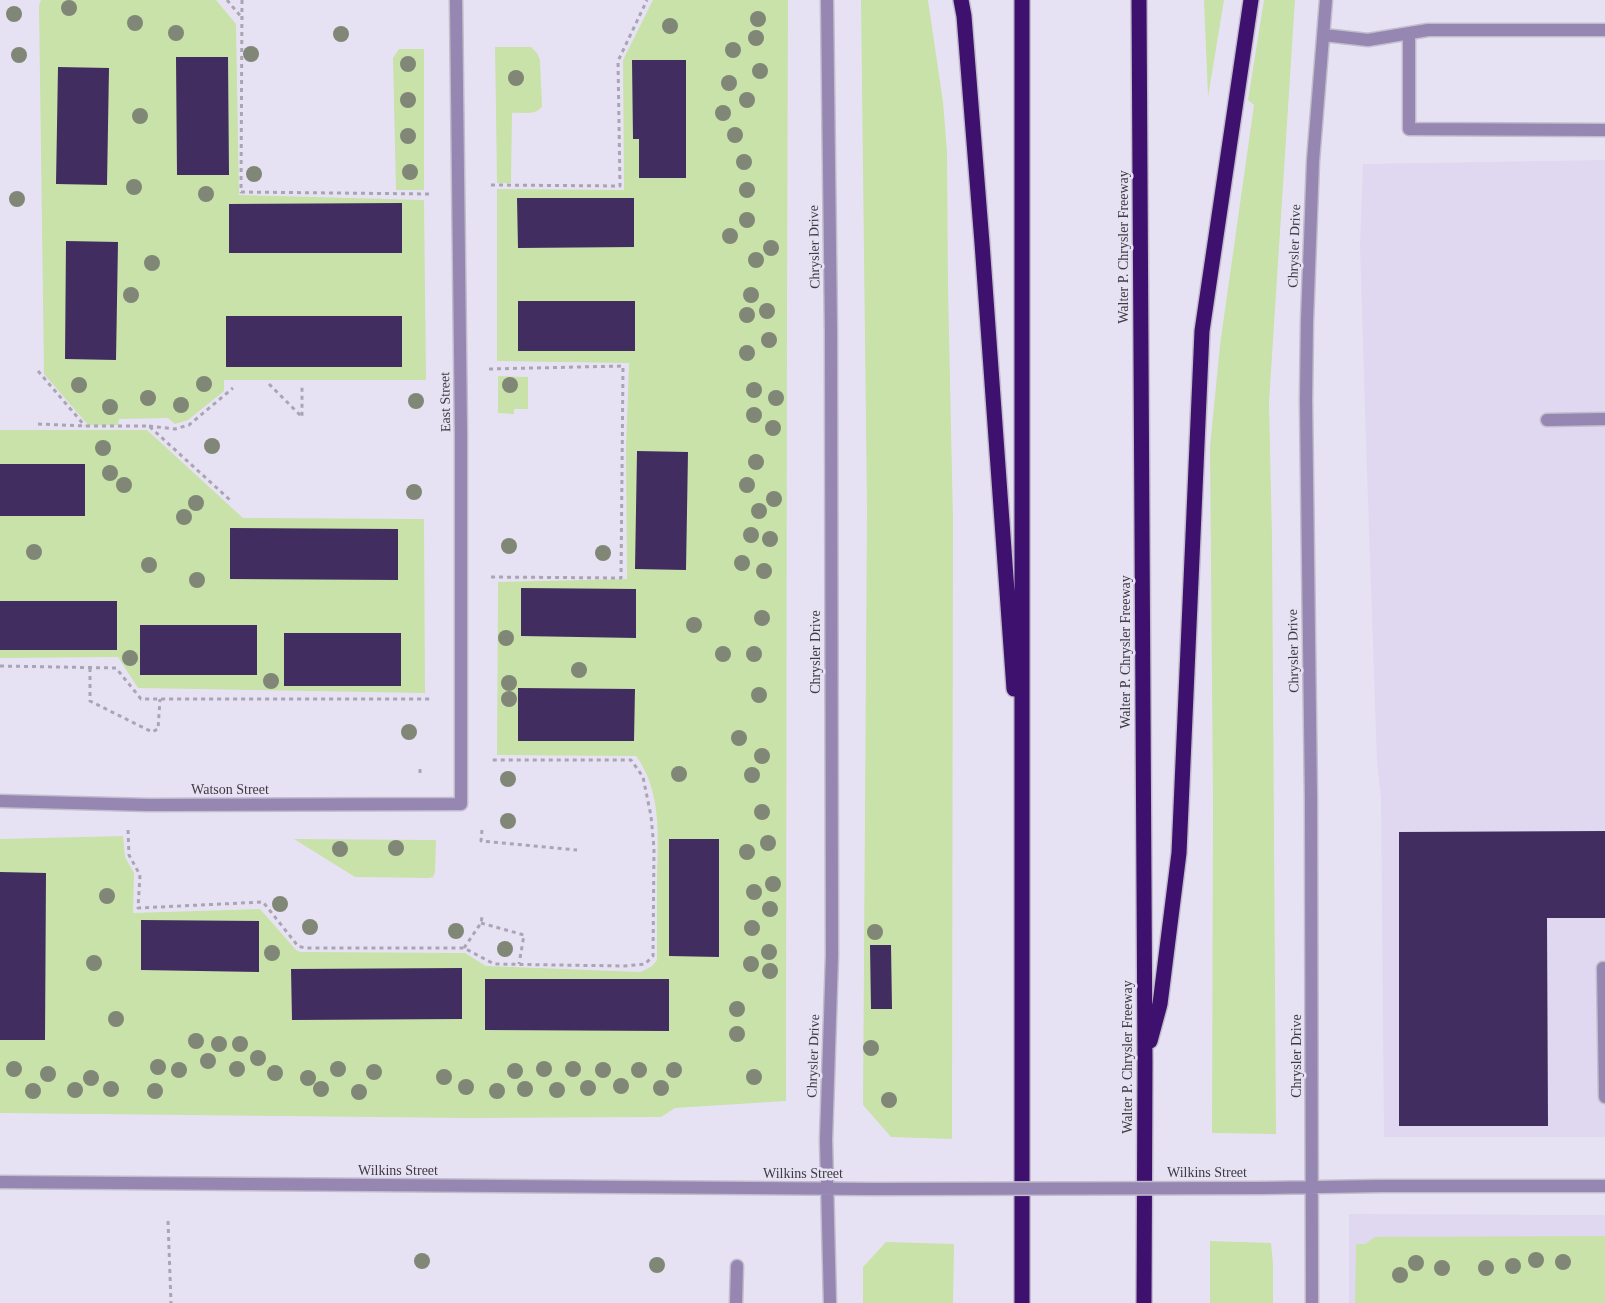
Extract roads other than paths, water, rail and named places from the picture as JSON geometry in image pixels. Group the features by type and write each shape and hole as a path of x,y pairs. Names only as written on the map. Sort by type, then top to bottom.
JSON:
{"highway":[{"path":"961,0 965,26 980,223 1023,819"},
{"path":"1022,0 1022,1303"},
{"name":"Walter P. Chrysler Freeway","path":"1139,0 1145,1062 1144,1303"},
{"path":"1145,1062 1160,1004 1179,853 1202,331 1250,0"}],"street":[{"name":"East Street","path":"456,0 461,435 461,804"},
{"name":"Chrysler Drive","path":"827,0 831,331 832,916 826,1140 830,1233 830,1303"},
{"name":"Chrysler Drive","path":"1312,1303 1312,799 1306,400 1313,161 1326,0"},
{"path":"1324,35 1368,40 1428,30 1605,30"},
{"path":"1408,33 1409,128 1605,130"},
{"path":"1547,420 1605,419"},
{"name":"Watson Street","path":"0,801 148,805 461,804"},
{"path":"1603,968 1605,1097"},
{"name":"Wilkins Street","path":"0,1182 827,1189 1605,1186"},
{"path":"736,1303 737,1266"}]}
